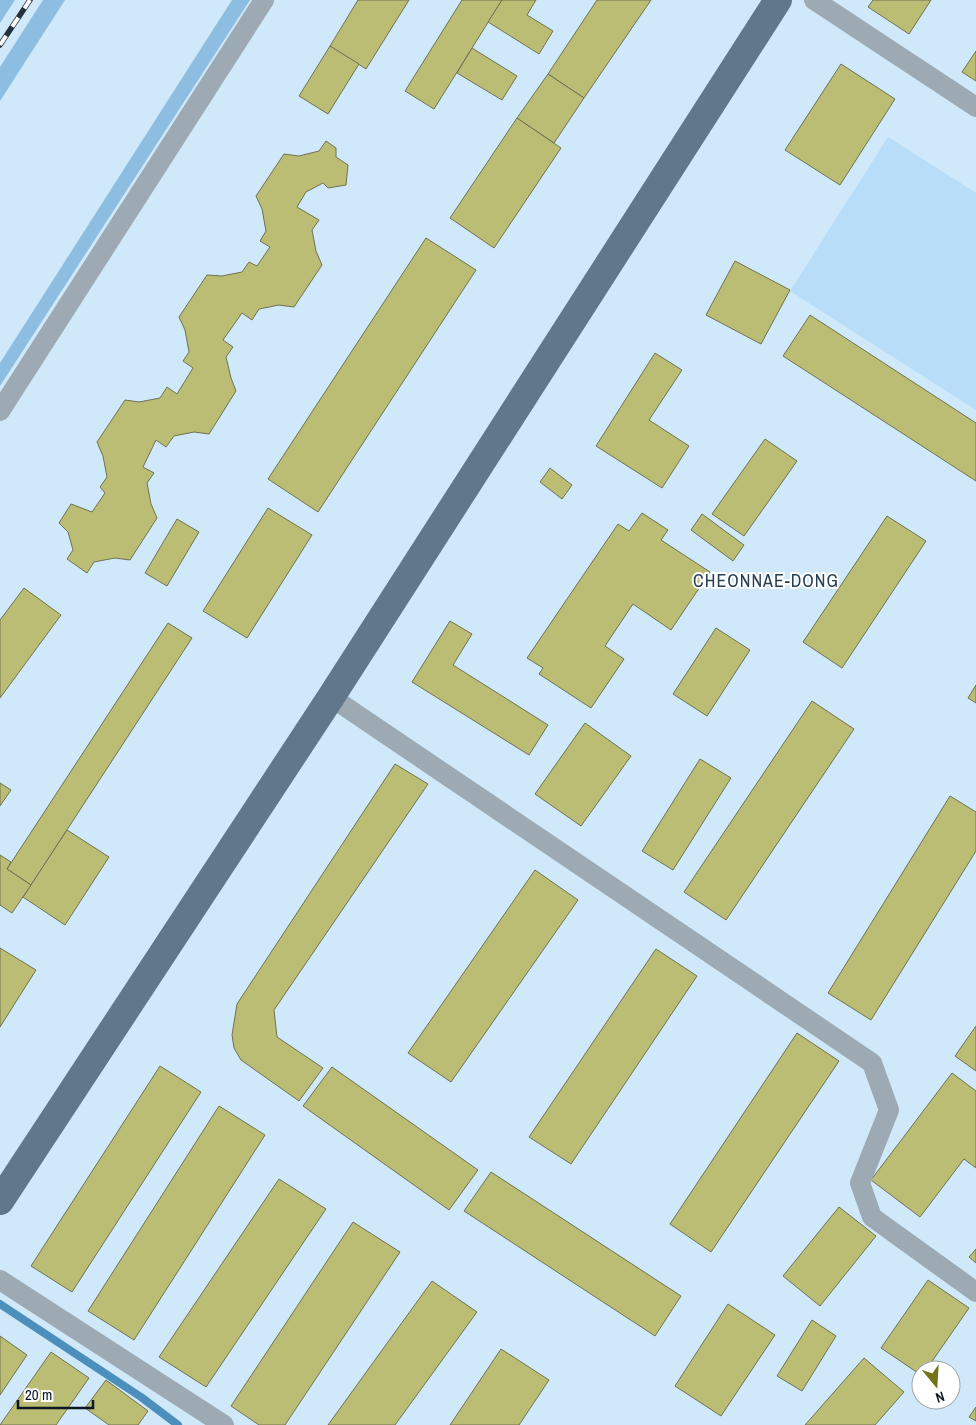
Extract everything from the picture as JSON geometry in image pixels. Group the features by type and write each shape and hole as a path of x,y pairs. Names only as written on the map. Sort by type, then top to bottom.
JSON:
{"main road":[{"path":"0,1201 331,697 778,0"}],"street":[{"path":"0,411 264,0"},
{"path":"814,0 976,108"},
{"path":"331,697 872,1063 889,1110 860,1183 872,1217 976,1292"},
{"path":"0,1280 224,1425"}],"shaded area":[{"path":"0,0 15,0 0,23"},
{"path":"43,0 65,0 0,101 0,67"},
{"path":"232,0 250,0 0,386 0,363"},
{"path":"888,137 976,193 976,410 790,291"}],"building":[{"path":"358,0 409,0 366,69 330,46"},
{"path":"462,0 502,0 434,109 405,91"},
{"path":"502,0 536,0 527,15 553,31 539,54 488,22"},
{"path":"597,0 651,0 584,98 548,74"},
{"path":"873,0 931,0 909,34 868,7"},
{"path":"330,46 359,64 328,114 299,96"},
{"path":"472,48 517,76 502,100 457,73"},
{"path":"976,51 976,81 962,72"},
{"path":"841,64 895,99 840,185 785,150"},
{"path":"548,74 584,98 554,143 517,118"},
{"path":"517,118 561,148 494,248 450,218"},
{"path":"326,141 336,148 336,157 348,165 346,185 328,188 323,183 306,192 297,207 319,220 312,230 316,251 322,265 294,307 279,305 259,309 252,320 242,313 223,340 233,347 226,357 236,391 209,434 194,432 174,436 166,447 156,440 143,467 154,473 147,483 151,504 157,518 130,560 115,558 94,562 87,573 67,559 73,550 68,532 59,523 71,504 92,512 105,493 100,487 107,477 103,456 97,442 125,400 139,402 160,398 167,387 177,394 193,368 183,361 189,352 185,330 179,317 207,275 222,276 242,272 249,262 257,266 270,247 260,241 266,231 262,209 256,196 284,154 299,156 319,151"},
{"path":"426,238 476,270 318,512 268,479"},
{"path":"735,261 790,290 761,344 706,315"},
{"path":"810,315 976,423 976,481 783,356"},
{"path":"655,353 682,370 649,420 689,446 662,488 596,446"},
{"path":"765,439 797,461 744,536 712,514"},
{"path":"550,468 572,485 562,499 540,482"},
{"path":"268,508 312,535 247,638 203,611"},
{"path":"642,513 668,530 661,540 710,572 671,630 633,604 605,646 624,659 591,708 539,674 543,668 527,658 618,524 629,531"},
{"path":"702,514 744,545 733,561 691,530"},
{"path":"887,516 926,541 842,668 803,642"},
{"path":"177,519 199,532 167,586 145,573"},
{"path":"24,588 61,615 0,698 0,620"},
{"path":"450,621 472,634 453,665 548,725 529,755 412,682"},
{"path":"168,623 192,638 31,885 7,869"},
{"path":"716,628 750,650 707,716 673,694"},
{"path":"976,685 976,703 968,698"},
{"path":"812,701 854,729 726,920 684,892"},
{"path":"585,723 631,756 581,826 535,794"},
{"path":"700,759 731,778 673,870 642,851"},
{"path":"395,764 428,784 274,1010 277,1037 323,1068 299,1101 241,1060 234,1048 232,1035 237,1004"},
{"path":"0,783 11,790 0,806"},
{"path":"950,796 976,812 976,851 871,1020 828,993"},
{"path":"67,830 109,857 65,925 23,897"},
{"path":"0,855 11,862 7,869 31,885 12,913 0,905"},
{"path":"535,870 578,900 451,1082 408,1053"},
{"path":"0,948 36,970 0,1027"},
{"path":"656,949 697,976 571,1164 529,1137"},
{"path":"976,1026 976,1071 955,1056"},
{"path":"797,1033 839,1061 711,1252 670,1224"},
{"path":"160,1066 201,1092 72,1292 31,1266"},
{"path":"332,1067 478,1170 449,1210 303,1106"},
{"path":"952,1073 976,1091 976,1168 964,1159 920,1217 871,1180"},
{"path":"219,1106 265,1135 134,1340 88,1311"},
{"path":"491,1172 681,1296 655,1336 464,1211"},
{"path":"279,1179 326,1209 206,1387 159,1357"},
{"path":"839,1207 876,1236 820,1306 783,1276"},
{"path":"353,1222 400,1252 285,1425 259,1425 231,1406"},
{"path":"976,1249 976,1263 969,1257"},
{"path":"928,1280 969,1308 933,1360 911,1360 911,1368 881,1348"},
{"path":"432,1281 477,1312 395,1425 328,1425"},
{"path":"728,1304 775,1335 721,1416 675,1386"},
{"path":"812,1320 836,1336 802,1391 777,1376"},
{"path":"0,1336 27,1355 0,1395"},
{"path":"501,1349 549,1380 519,1425 450,1425"},
{"path":"51,1352 89,1378 56,1425 0,1425"},
{"path":"864,1358 904,1392 875,1425 805,1425"},
{"path":"106,1380 148,1411 138,1425 109,1425 85,1408"},
{"path":"976,1407 976,1421 969,1417"}],"waterway":[{"path":"0,1304 141,1397 178,1425"}],"railway":[{"path":"0,45 30,0"}],"district":[{"name":"CHEONNAE-DONG","path":"766,580"}]}
